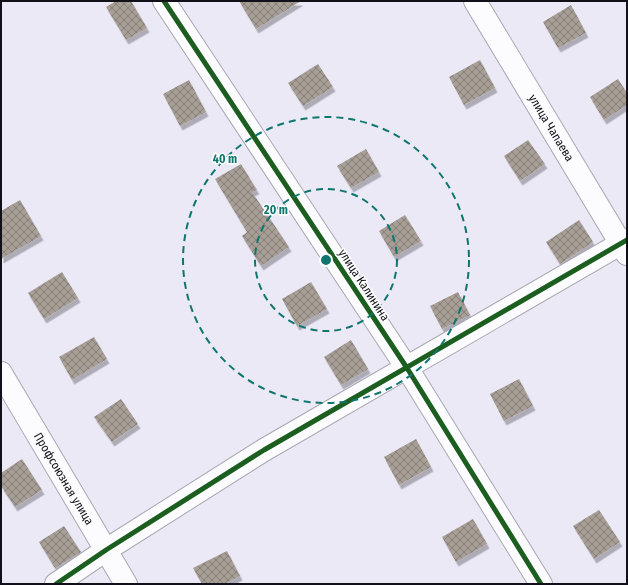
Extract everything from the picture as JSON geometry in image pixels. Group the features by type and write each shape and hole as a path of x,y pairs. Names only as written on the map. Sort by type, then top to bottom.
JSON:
{"street":[{"name":"улица Калинина","path":"164,1 407,368 540,584"},
{"name":"улица Чапаева","path":"475,1 625,246"},
{"path":"56,584 106,550 264,450 625,246"},
{"name":"Профсоюзная улица","path":"1,373 126,584"}],"building":[{"path":"116,1 131,1 147,28 126,40 106,7"},
{"path":"239,1 301,1 256,29"},
{"path":"571,5 586,33 558,48 543,22"},
{"path":"480,60 495,88 464,105 449,77"},
{"path":"318,64 333,87 303,106 288,83"},
{"path":"618,79 627,93 627,105 604,120 590,97"},
{"path":"189,80 206,112 180,126 163,94"},
{"path":"528,140 545,164 520,181 504,156"},
{"path":"366,149 379,172 351,188 337,166"},
{"path":"241,164 257,190 252,192 289,247 261,266 242,236 247,232 215,179"},
{"path":"20,200 41,236 1,259 1,211"},
{"path":"405,215 421,241 394,257 379,231"},
{"path":"579,220 593,242 560,264 546,242"},
{"path":"62,272 78,298 44,319 28,293"},
{"path":"311,282 327,309 297,326 282,299"},
{"path":"458,292 470,315 442,329 430,306"},
{"path":"94,337 107,359 72,380 59,357"},
{"path":"351,340 368,369 341,385 324,357"},
{"path":"519,379 533,406 504,421 490,394"},
{"path":"121,399 138,424 112,442 94,417"},
{"path":"416,439 431,467 399,485 384,457"},
{"path":"22,459 42,490 15,507 1,486 1,473"},
{"path":"599,510 620,542 594,559 573,526"},
{"path":"473,519 487,544 456,562 442,537"},
{"path":"64,526 81,552 55,568 39,542"},
{"path":"227,551 240,576 225,584 202,584 193,568"}],"cycle path":[{"path":"164,1 407,368 541,584"},
{"path":"56,584 106,550 264,450 627,240"}]}
